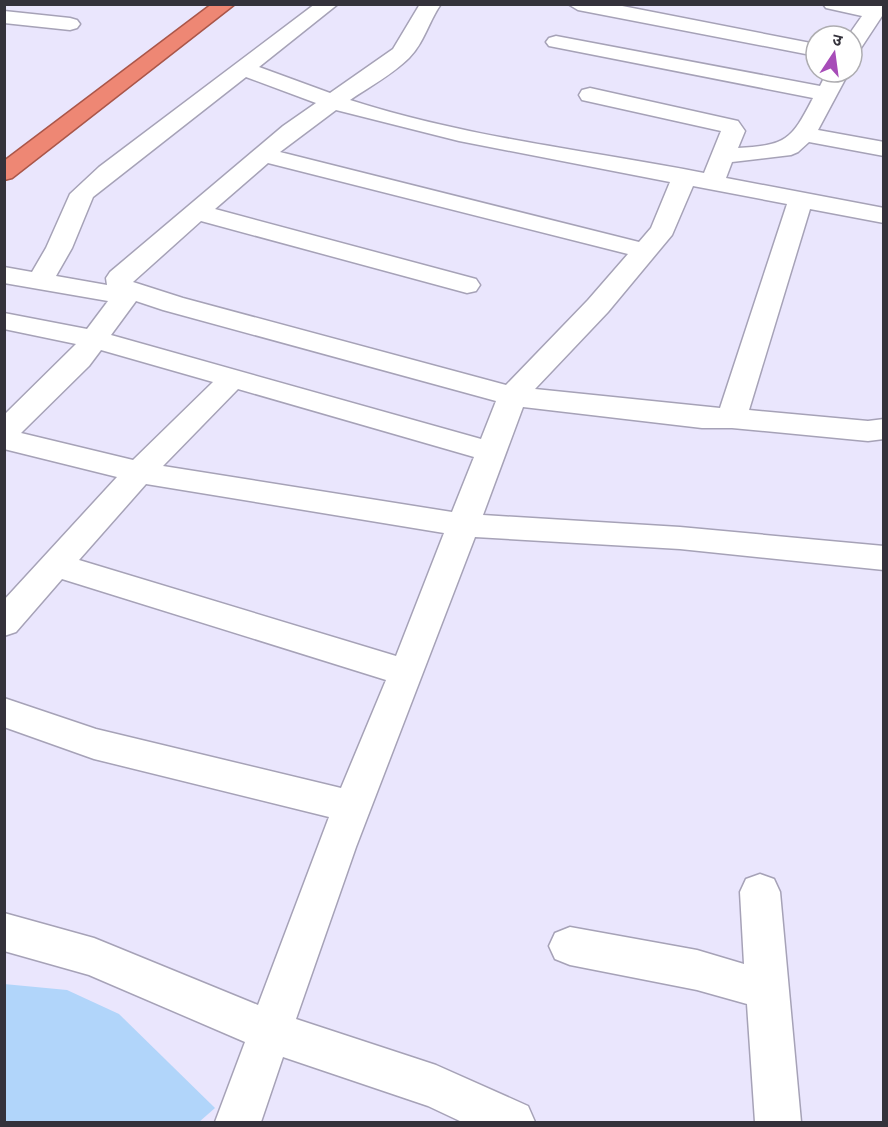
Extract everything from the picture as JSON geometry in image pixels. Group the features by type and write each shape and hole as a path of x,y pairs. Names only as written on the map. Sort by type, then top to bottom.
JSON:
{"highway":[{"path":"4,151 201,4"},
{"path":"4,173 225,4"}],"street":[{"path":"39,282 59,248 82,194 107,172 328,4"},
{"path":"127,294 120,285 119,278 330,102 401,54 414,36 424,12 431,4"},
{"path":"578,4 804,48"},
{"path":"833,4 877,8 864,28"},
{"path":"4,17 70,24"},
{"path":"675,65 703,28"},
{"path":"556,42 826,94"},
{"path":"242,69 330,102 411,123 884,216"},
{"path":"724,156 778,151 792,147 804,134 831,84"},
{"path":"238,1122 269,1031 352,807 407,673 512,396 646,251 698,180 724,156 733,131 730,126 590,95"},
{"path":"804,134 884,149"},
{"path":"264,155 646,251"},
{"path":"732,418 801,198"},
{"path":"198,212 467,285"},
{"path":"4,275 127,294 512,396 702,418 732,418 868,431 884,429"},
{"path":"4,433 79,360 127,294"},
{"path":"4,321 95,339 490,452"},
{"path":"4,623 139,472 233,378"},
{"path":"4,439 139,472 462,525 680,538 884,558"},
{"path":"55,566 407,673"},
{"path":"4,712 94,744 352,807"},
{"path":"760,892 778,1122"},
{"path":"4,932 94,957 269,1031 436,1087 512,1122"},
{"path":"570,946 697,970 768,990"}],"water":[{"path":"4,984 67,990 119,1014 215,1108 199,1122 5,1122"}]}
